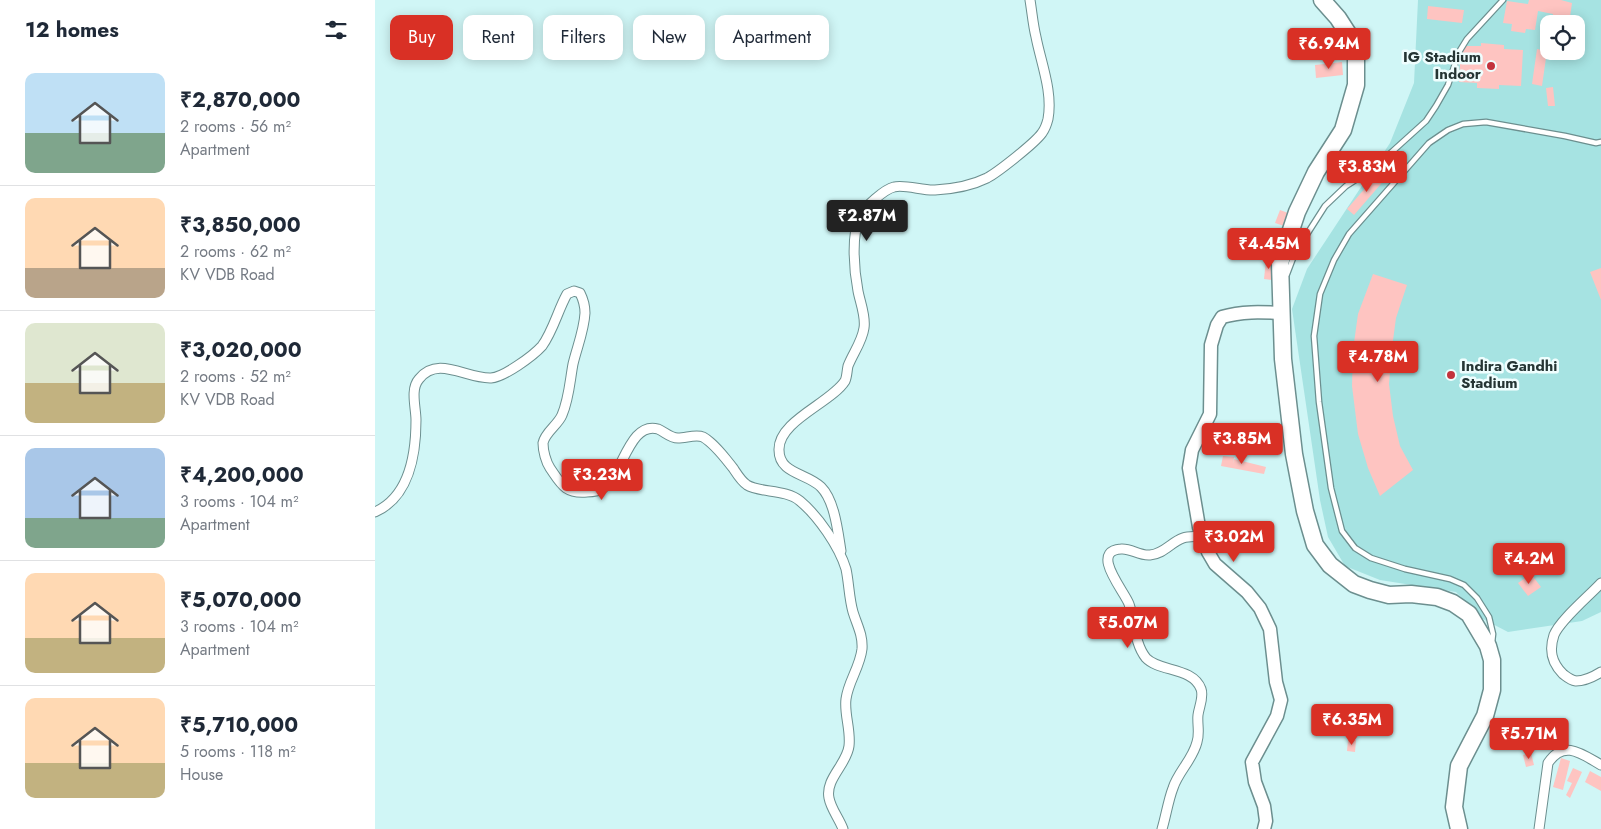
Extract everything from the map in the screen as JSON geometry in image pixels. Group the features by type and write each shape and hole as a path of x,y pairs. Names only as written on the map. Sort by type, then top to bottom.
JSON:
{"highway":[{"path":"1322,0 1338,18 1356,46 1356,86 1343,130 1316,172 1297,212 1280,263 1283,359 1294,454 1305,511 1315,545 1330,565 1354,584 1389,595 1437,596 1453,602 1469,614 1488,646 1492,660 1492,690 1485,716 1459,766 1454,807 1459,829"}],"street":[{"path":"842,559 836,518 822,488 789,470 781,461 779,448 781,440 787,430 805,413 821,404 845,380 848,367 860,343 865,326 855,268 856,232 861,216 870,203 894,187 934,190 961,187 988,177 1042,133 1048,121 1049,108 1030,0"},
{"path":"375,512 392,502 412,463 416,419 415,388 418,379 429,370 437,368 447,368 475,376 492,378 506,372 534,354 543,345 567,294 575,291 579,293 583,300 585,313 565,407 561,417 543,443 549,465 566,490 582,493 594,492 603,488 615,476 634,438 641,431 649,428 659,430 674,438 700,436 705,438 721,453 748,486 781,493 799,500 826,532 842,559 846,570 853,612 860,629 862,641 860,659 846,698 850,728 849,749 831,782 828,793 832,808 843,829"},
{"path":"1264,829 1266,821 1264,806 1255,782 1252,762 1277,716 1281,700 1276,682 1270,629 1261,608 1247,592 1215,564 1199,527 1189,468 1192,450 1210,414 1211,345 1217,325 1222,317 1233,314 1247,312 1282,313"},
{"path":"1162,829 1173,788 1198,741 1197,721 1201,703 1201,689 1189,675 1147,659 1133,628 1133,616 1129,602 1107,564 1109,555 1121,548 1140,555 1151,555 1159,553 1183,538 1202,536"},
{"path":"1601,583 1560,625 1555,634 1551,655 1553,662 1568,679 1574,681 1585,680 1601,672"},
{"path":"1539,829 1548,763 1553,755 1560,751 1569,750 1601,765"}],"lane":[{"path":"1281,289 1295,253 1325,206 1346,186 1373,168 1426,121 1449,85 1459,52 1467,39 1503,0"},
{"path":"1492,660 1493,634 1489,617 1477,598 1464,585 1450,579 1405,570 1371,558 1355,548 1342,532 1331,488 1319,402 1314,336 1320,294 1334,260 1349,234 1429,144 1448,130 1463,124 1486,122 1596,143 1601,142"}],"shaded area":[{"name":"Indira Gandhi Stadium","path":"1418,0 1601,0 1601,612 1582,621 1508,632 1481,618 1456,592 1380,580 1345,566 1328,537 1320,500 1292,309 1307,269 1390,143 1414,83"}],"building":[{"path":"1529,0 1561,0 1572,3 1570,15 1553,15 1538,11 1535,30 1526,29 1525,33 1511,31 1512,24 1503,23 1507,1 1528,4"},
{"path":"1428,6 1464,10 1462,23 1427,19"},
{"name":"IG Stadium Indoor","path":"1481,43 1504,45 1504,49 1523,50 1521,86 1499,85 1499,89 1477,88 1477,83 1459,82 1461,46 1481,46"},
{"path":"1537,49 1540,50 1540,60 1546,60 1542,86 1532,84"},
{"path":"1342,62 1343,75 1316,78 1315,65"},
{"path":"1553,87 1555,106 1548,106 1546,88"},
{"path":"1380,171 1387,177 1354,215 1347,209"},
{"path":"1280,210 1288,213 1284,226 1275,223"},
{"path":"1276,232 1281,233 1274,260 1269,259"},
{"path":"1266,260 1274,261 1272,280 1264,279"},
{"path":"1601,268 1601,300 1590,272"},
{"path":"1373,274 1407,285 1396,318 1389,384 1393,416 1400,446 1413,470 1380,496 1368,468 1358,434 1352,386 1353,350 1358,314"},
{"path":"1223,456 1234,457 1233,464 1234,459 1266,467 1264,474 1221,466"},
{"path":"1531,574 1541,587 1528,596 1518,583"},
{"path":"1348,740 1356,740 1355,752 1347,751"},
{"path":"1531,753 1534,765 1526,767 1523,755"},
{"path":"1561,758 1570,761 1563,790 1553,787"},
{"path":"1573,768 1582,772 1570,798 1566,795 1572,783 1567,781"},
{"path":"1590,771 1601,777 1601,791 1585,782"}],"place":[{"name":"IG Stadium Indoor","path":"1491,66"},
{"name":"Indira Gandhi Stadium","path":"1451,375"}]}
